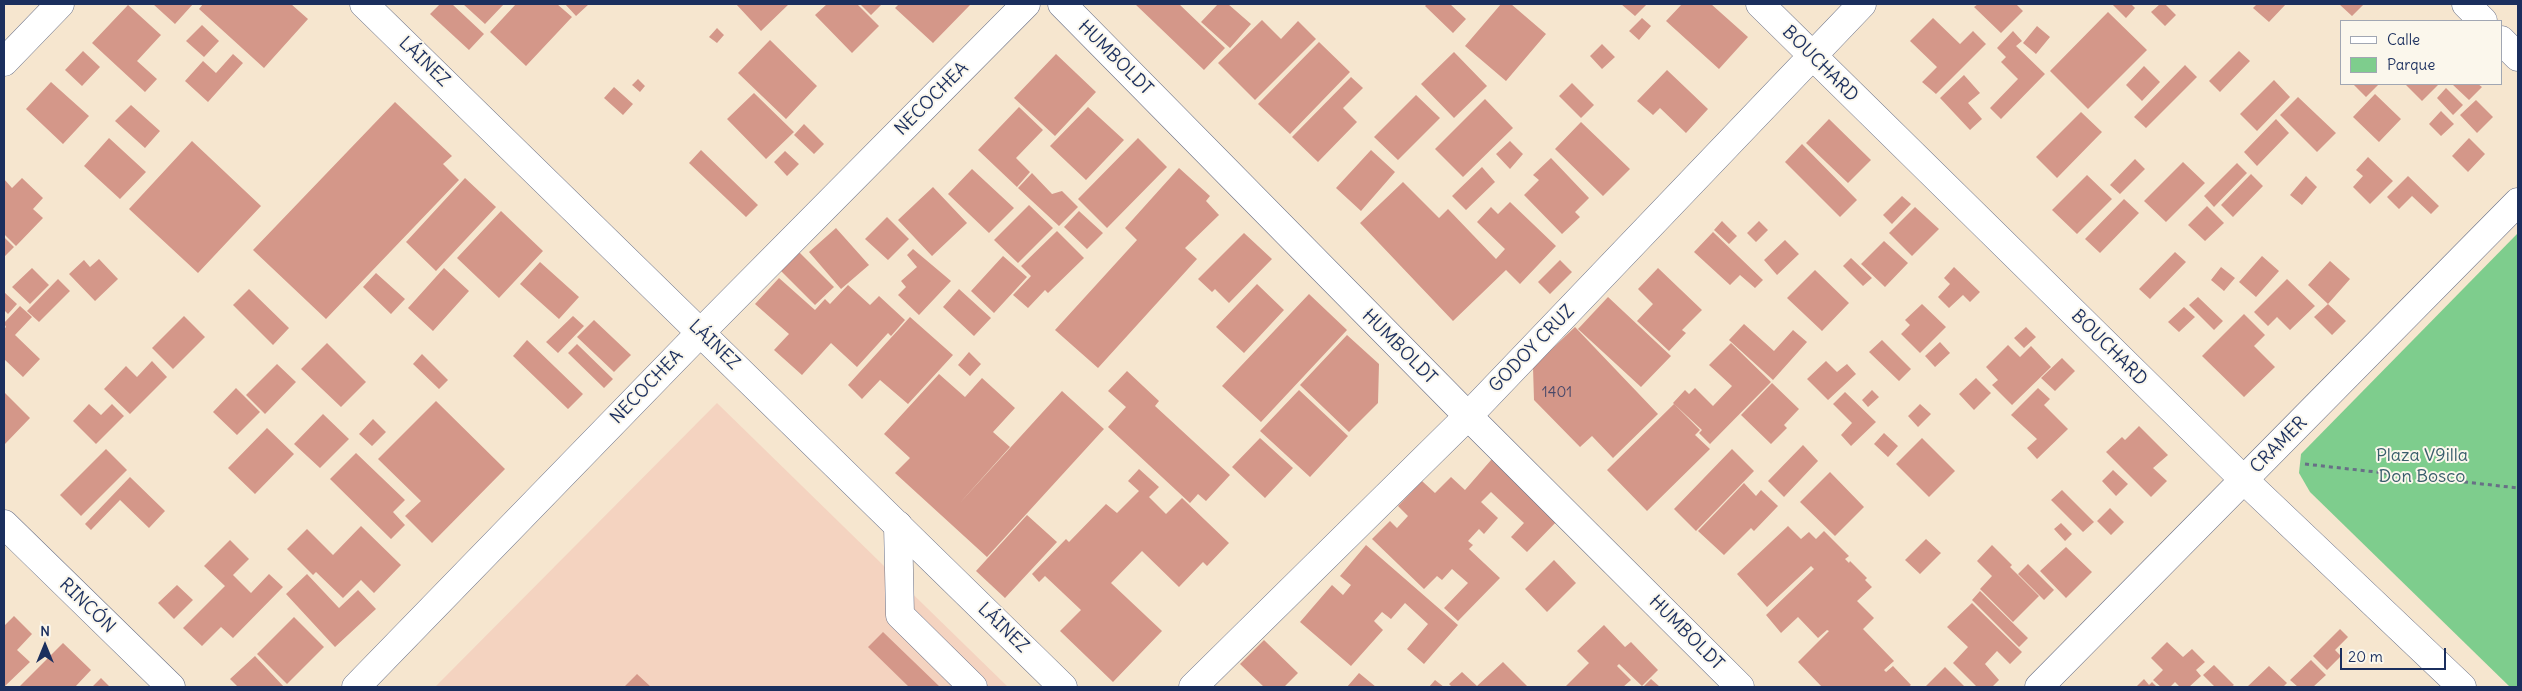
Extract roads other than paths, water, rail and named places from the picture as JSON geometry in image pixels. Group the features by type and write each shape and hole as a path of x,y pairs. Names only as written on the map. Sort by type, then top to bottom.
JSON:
{"street":[{"path":"4,62 60,4"},
{"name":"LÁINEZ","path":"364,4 1063,687"},
{"name":"NECOCHEA","path":"356,687 700,332 1026,4"},
{"name":"HUMBOLDT","path":"1062,4 1468,416 1740,687"},
{"name":"BOUCHARD","path":"1760,4 2244,480 2462,687"},
{"name":"GODOY CRUZ","path":"1193,687 1468,416 1862,4"},
{"path":"2466,4 2482,20"},
{"path":"2502,41 2518,58"},
{"name":"CRAMER","path":"2039,687 2518,202"},
{"name":"RINCÓN","path":"4,524 171,687"},
{"path":"898,525 900,615 973,687"}],"park label":[{"name":"Plaza V9illa Don Bosco","path":"2422,466"}]}
